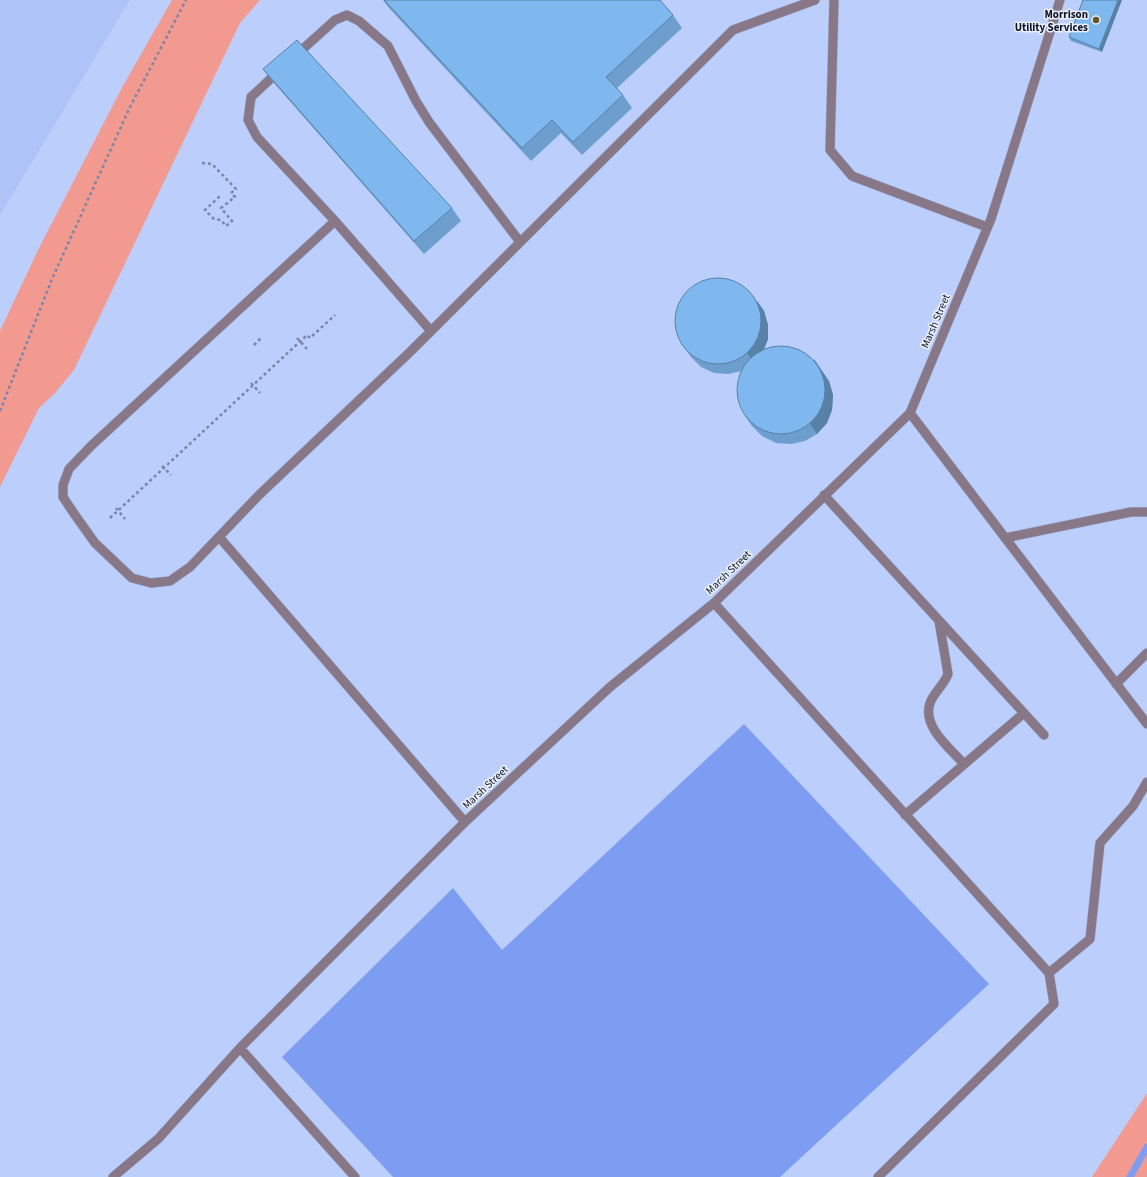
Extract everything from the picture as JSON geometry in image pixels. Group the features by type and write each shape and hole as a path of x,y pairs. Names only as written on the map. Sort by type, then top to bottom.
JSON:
{"lane":[{"path":"335,221 68,469 63,485 63,497 96,543 132,578 151,583 170,581 190,567 220,538 259,495 430,331 733,30 815,0"},
{"path":"834,0 830,150 852,176 987,227"},
{"name":"Marsh Street","path":"113,1177 158,1139 240,1048 465,822 610,687 714,603 910,413 987,227 1060,0"},
{"path":"430,331 335,221 257,137 248,120 251,97 335,20 347,14 359,21 388,46 416,101 429,122 520,242"},
{"path":"910,413 1147,724"},
{"path":"824,495 1044,735"},
{"path":"1005,538 1131,512 1147,512"},
{"path":"220,538 465,822"},
{"path":"714,603 1049,973 1054,1004 878,1177"},
{"path":"939,621 948,674 946,681 935,693 930,704 930,722 936,732 964,764"},
{"path":"1116,684 1147,653"},
{"path":"905,814 1024,713"},
{"path":"1049,973 1090,939 1100,843 1133,806 1147,782"},
{"path":"240,1048 355,1177"}],"path":[{"path":"0,411 52,279 130,107 186,0"},
{"path":"202,163 212,164 236,189 231,193 235,197 221,208 232,221 226,226 221,220 214,219 205,210 221,195"},
{"path":"110,518 252,384 307,335 310,338 335,315"},
{"path":"254,345 261,338"},
{"path":"297,338 307,349"},
{"path":"252,384 260,393"},
{"path":"163,467 171,475"},
{"path":"116,508 125,519"}],"shaded area":[{"path":"0,0 130,0 0,215"},
{"path":"172,0 260,0 240,23 74,370 55,393 39,408 0,487 0,331 39,248 124,84"},
{"path":"1147,1093 1147,1177 1092,1177"}],"water":[{"path":"744,724 989,984 780,1177 393,1177 282,1057 453,888 502,950"}],"building":[{"path":"384,0 660,0 673,15 606,77 623,95 573,142 552,120 522,148"},
{"name":"Morrison Utility Services","path":"1083,0 1118,0 1099,49 1069,37"},
{"path":"297,40 452,208 414,241 263,69"},
{"path":"718,278 734,282 748,291 757,305 761,321 757,337 748,351 734,360 718,364 702,360 688,351 679,337 675,321 679,305 688,291 702,282"},
{"path":"781,346 798,349 806,353 818,365 822,373 825,390 822,407 818,415 806,427 798,431 781,434 764,431 756,427 744,415 740,407 737,390 740,373 744,365 756,353 764,349"}],"waterway":[{"path":"1130,1177 1147,1147"}],"place":[{"name":"Morrison Utility Services","path":"1096,20"}]}
